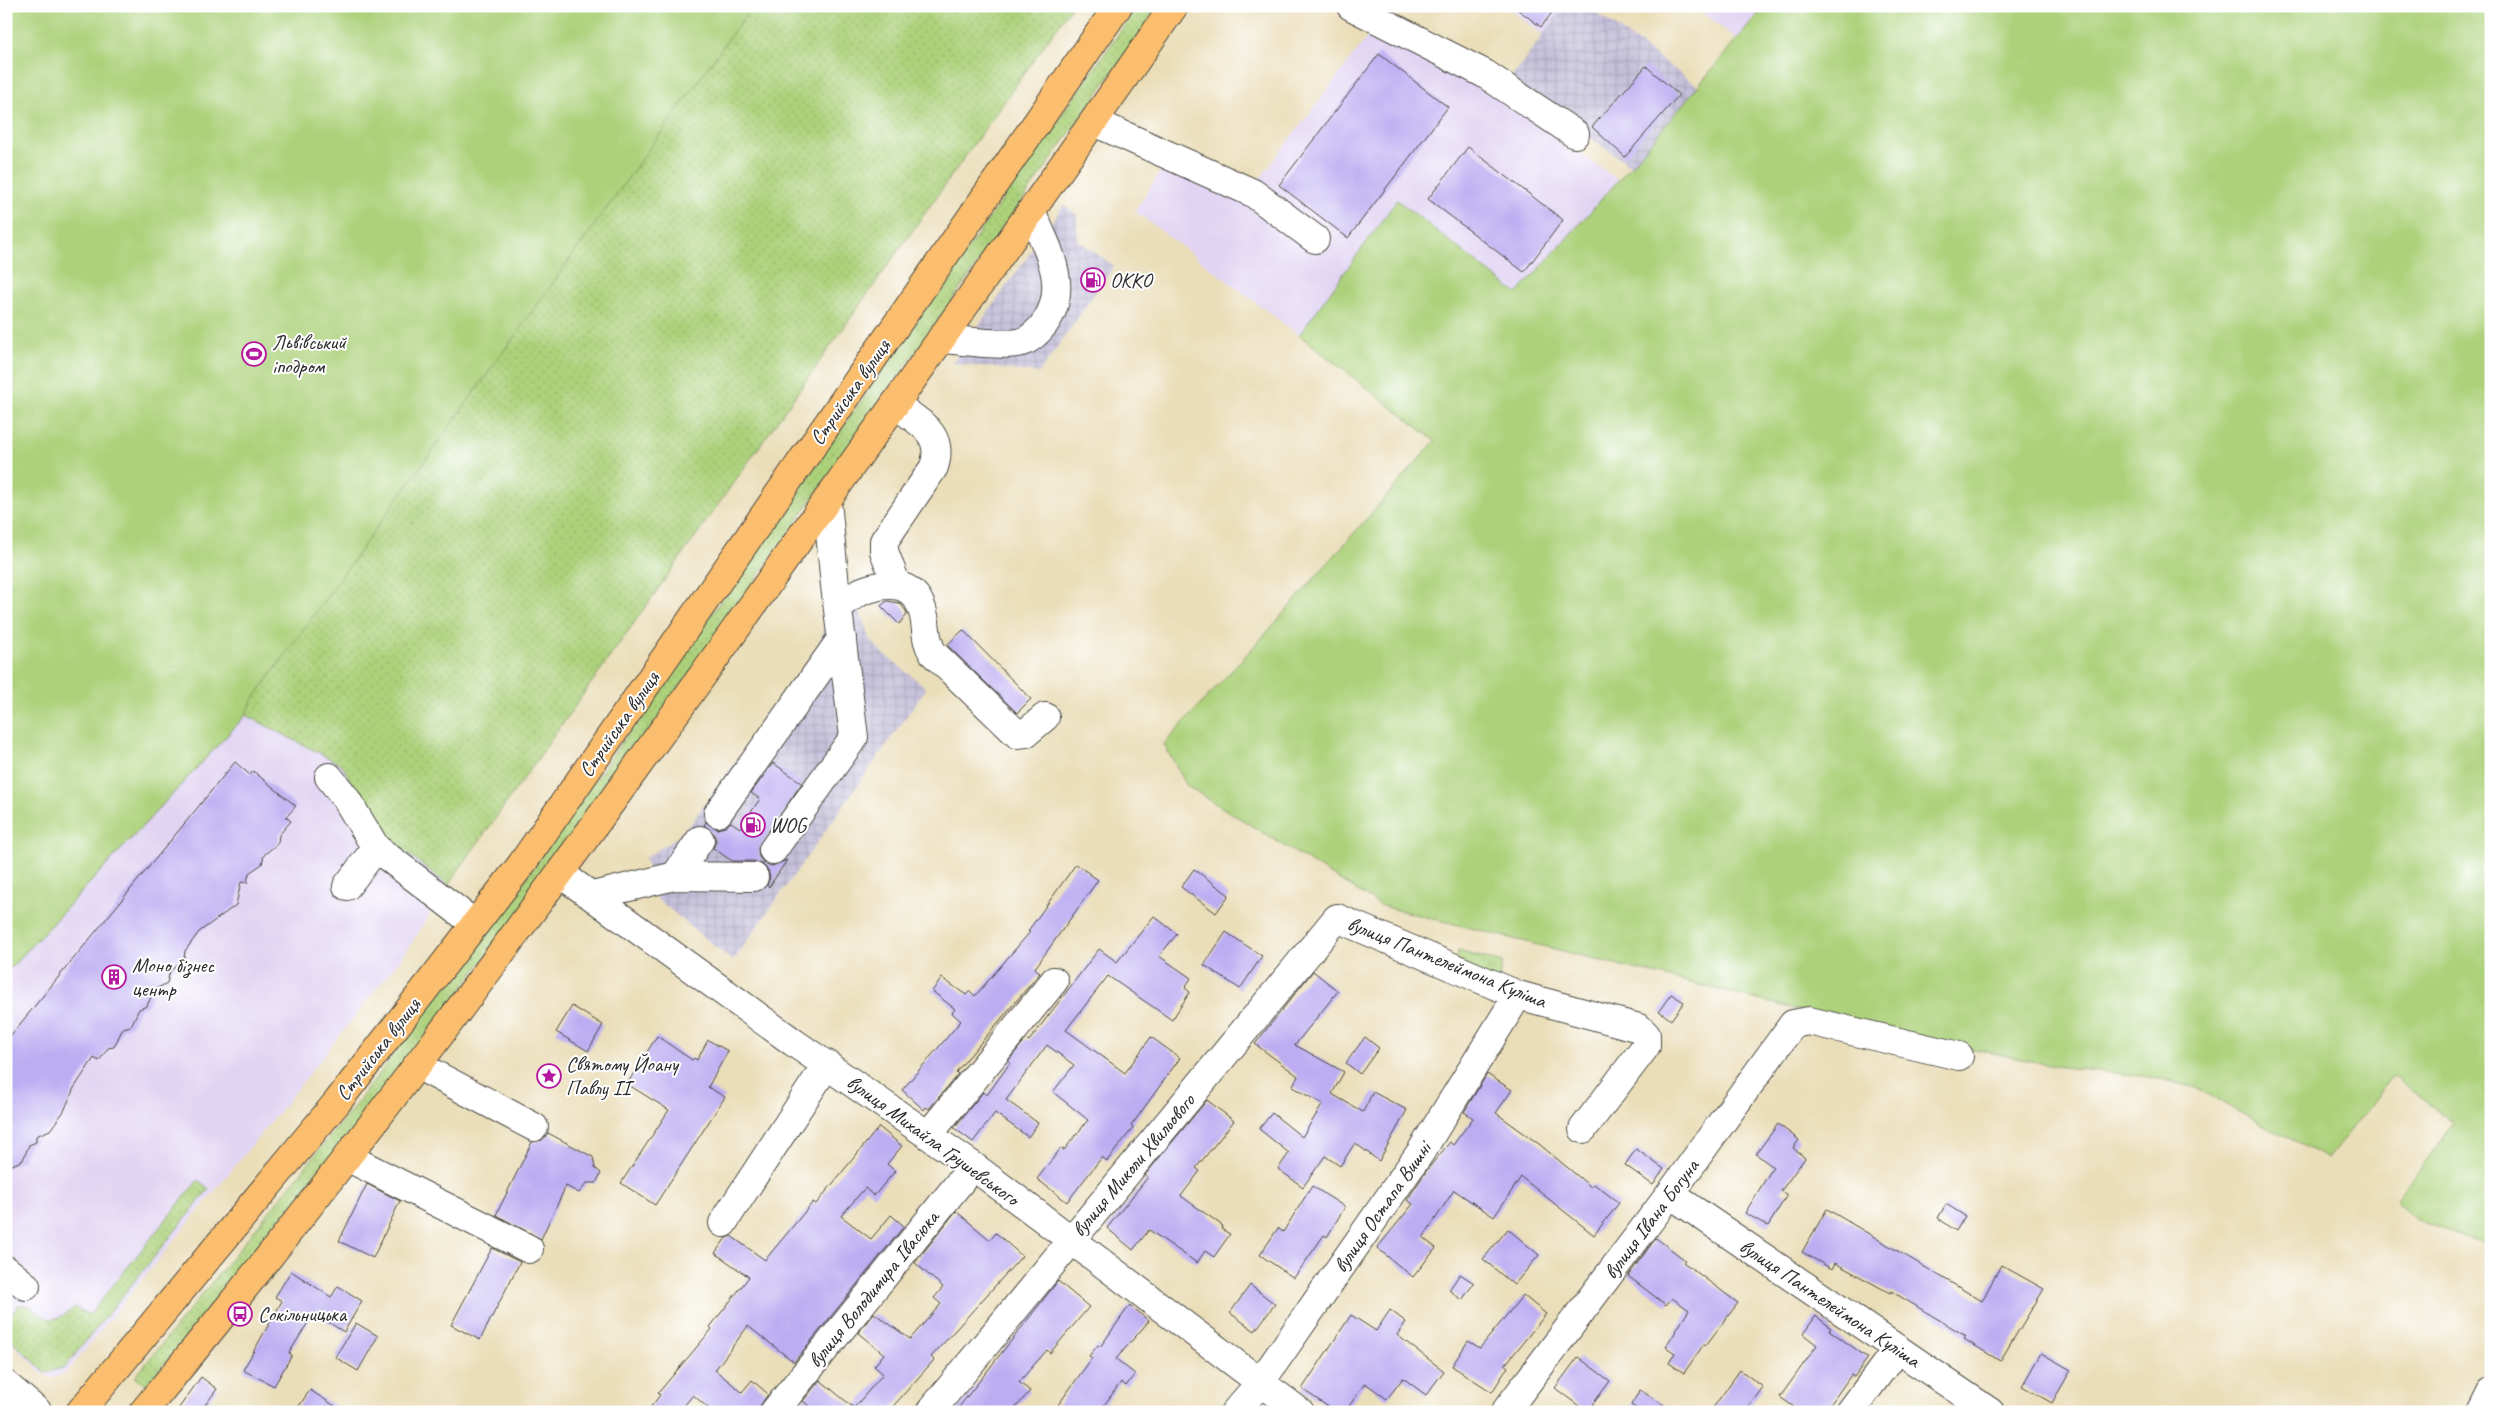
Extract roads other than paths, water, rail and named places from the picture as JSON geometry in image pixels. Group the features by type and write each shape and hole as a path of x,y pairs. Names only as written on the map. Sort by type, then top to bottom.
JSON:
{"main road":[{"name":"Стрийська вулиця","path":"80,1412 331,1108 521,865 1118,6"},
{"name":"Стрийська вулиця","path":"143,1412 347,1157 561,874 942,339 1174,6"}],"street":[{"path":"1351,6 1485,74 1575,134"},
{"path":"1094,122 1253,192 1315,239"},
{"path":"942,339 1022,342 1041,329 1049,317 1055,302 1057,285 1055,266 1031,211"},
{"path":"895,404 931,433 936,442 938,455 934,467 884,541 884,551 896,583"},
{"path":"773,850 854,738 835,586 827,501"},
{"path":"839,606 864,590 896,583 905,587 919,602 924,615 928,644 933,652 1017,734 1026,733 1045,717"},
{"path":"718,813 842,638"},
{"path":"329,777 345,797 376,848 475,924"},
{"path":"675,876 700,840"},
{"path":"347,886 376,848"},
{"name":"вулиця Михайла Грушевського","path":"561,874 973,1166 1070,1241 1300,1412"},
{"path":"592,896 675,876 754,877"},
{"name":"вулиця Пантелеймона Куліша","path":"1337,918 1518,995 1639,1028 1646,1035 1646,1046 1583,1129"},
{"name":"вулиця Миколи Хвильового","path":"930,1412 1337,918"},
{"path":"928,1135 1054,982"},
{"name":"вулиця Остапа Вишні","path":"1235,1412 1260,1383 1420,1153 1518,995"},
{"name":"вулиця Івана Богуна","path":"1505,1412 1670,1194 1794,1024 1808,1021 1959,1056"},
{"path":"722,1223 827,1064"},
{"path":"418,1065 534,1127"},
{"path":"347,1157 529,1249"},
{"name":"вулиця Володимира Івасюка","path":"774,1412 973,1166"},
{"name":"вулиця Пантелеймона Куліша","path":"1670,1194 1990,1412"},
{"path":"1850,1412 1897,1348"},
{"path":"6,1385 38,1412"},
{"path":"2481,1412 2491,1392"}],"place":[{"name":"ОККО","path":"1093,280"},
{"name":"Львівський іподром","path":"254,354"},
{"name":"WOG","path":"753,825"},
{"name":"Моно бізнес центр","path":"114,977"},
{"name":"Святому Йоану Павлу ІІ","path":"549,1076"},
{"name":"Сокільницька","path":"240,1314"}]}
